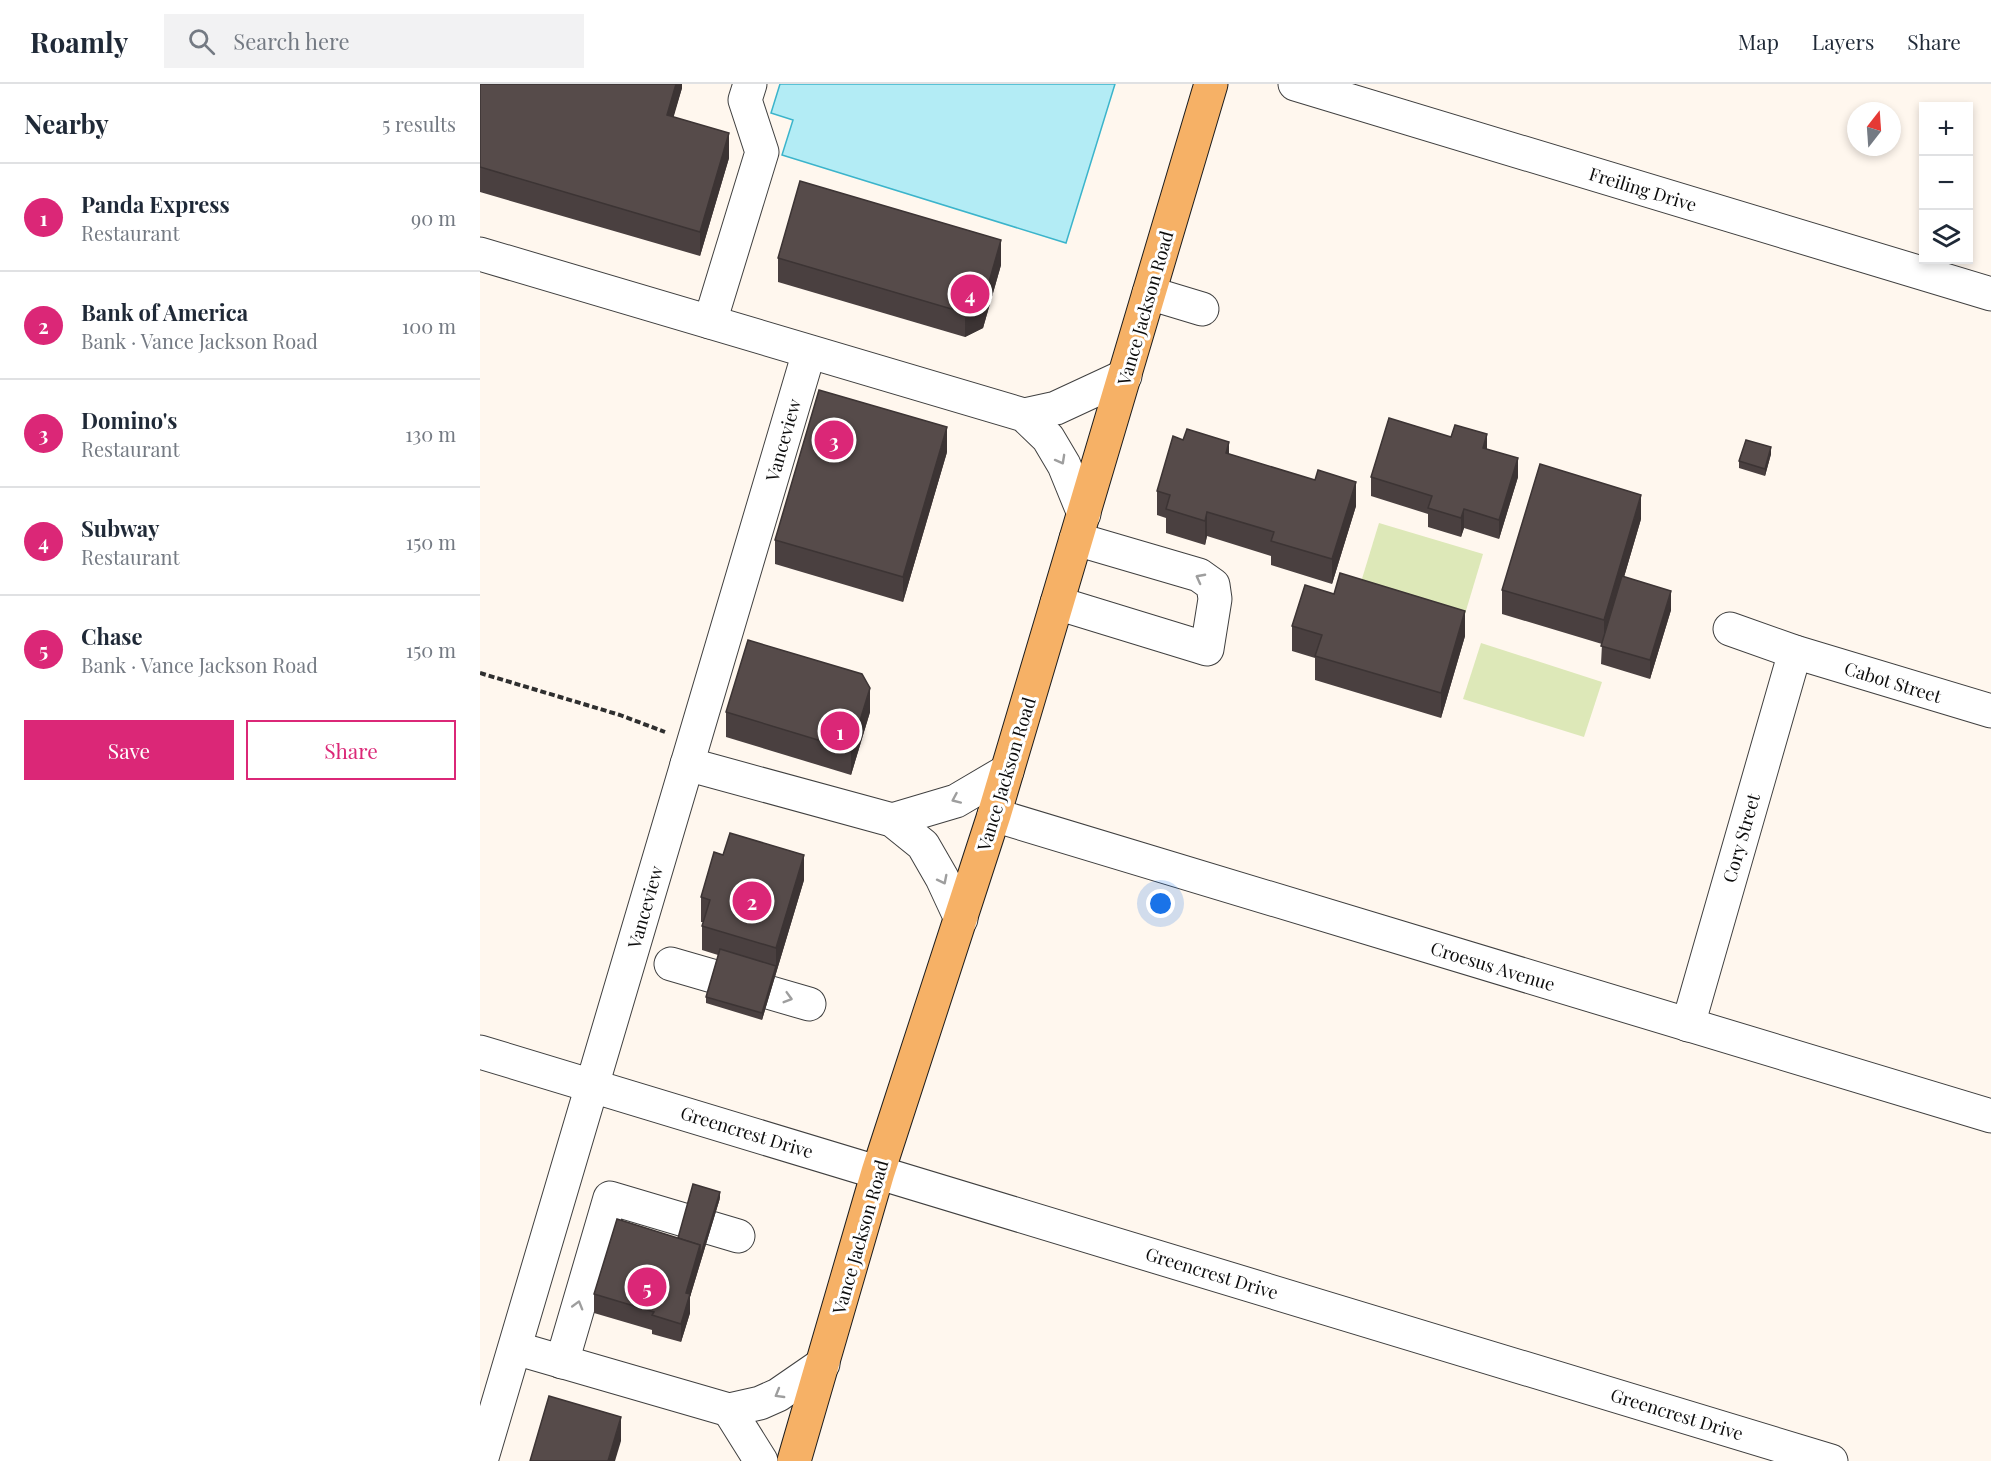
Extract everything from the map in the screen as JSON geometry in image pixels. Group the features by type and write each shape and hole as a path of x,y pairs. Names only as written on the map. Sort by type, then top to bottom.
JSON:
{"main road":[{"name":"Vance Jackson Road","path":"794,1461 878,1172 994,815 1211,84"}],"street":[{"path":"710,322 762,152 745,100 750,84"},
{"name":"Freiling Drive","path":"1295,84 1991,294"},
{"path":"480,254 1024,415 1048,438 1064,465 1080,526 1199,575 1213,585 1215,599 1207,649 1057,603"},
{"path":"1149,293 1202,309"},
{"name":"Vanceview","path":"482,1461 809,352"},
{"path":"1024,415 1056,408 1125,376"},
{"name":"Cabot Street","path":"1730,629 1795,652 1991,711"},
{"name":"Cory Street","path":"1688,1025 1795,652"},
{"path":"687,764 892,820 923,845 942,878 961,919"},
{"path":"892,820 956,801 1007,771"},
{"name":"Croesus Avenue","path":"994,815 1991,1116"},
{"path":"671,964 809,1004"},
{"name":"Greencrest Drive","path":"480,1052 1831,1461"},
{"path":"562,1362 610,1198 738,1236"},
{"path":"515,1348 729,1410 760,1403 778,1395 823,1364"},
{"path":"729,1410 761,1461"}],"path":[{"path":"480,673 620,715 673,734"}],"green space":[{"path":"1379,523 1483,554 1465,614 1361,582"},
{"path":"1481,643 1602,682 1584,737 1463,699"}],"water":[{"path":"780,84 1115,84 1066,243 782,155 793,120 771,113"}],"building":[{"path":"480,84 676,84 667,115 729,133 700,232 480,167"},
{"path":"800,181 1001,240 983,303 965,313 778,258"},
{"path":"819,390 947,427 903,577 775,540"},
{"path":"1389,418 1451,437 1455,425 1487,434 1483,448 1518,458 1499,520 1464,509 1461,518 1428,508 1432,496 1371,477"},
{"path":"1187,429 1229,442 1226,453 1315,480 1318,470 1356,482 1332,559 1271,541 1274,532 1207,512 1205,521 1166,509 1170,495 1157,491 1173,436 1183,440"},
{"path":"1746,440 1771,447 1765,469 1739,461"},
{"path":"1540,464 1641,495 1604,620 1502,590"},
{"path":"1340,573 1465,611 1441,693 1315,656 1322,635 1292,626 1305,585 1334,594"},
{"path":"1622,576 1671,591 1650,660 1601,646"},
{"path":"748,640 862,674 870,688 851,750 726,712"},
{"path":"730,833 804,855 776,948 702,926 710,900 701,897 714,852 723,855"},
{"path":"720,949 776,966 762,1013 706,997"},
{"path":"693,1184 720,1192 700,1257 700,1245 678,1238"},
{"path":"617,1219 700,1245 686,1293 690,1294 681,1324 652,1315 654,1312 594,1294"},
{"path":"549,1396 621,1417 608,1461 530,1461"}],"place":[{"name":"Subway","path":"970,294"},
{"name":"Domino's","path":"834,440"},
{"name":"Panda Express","path":"840,731"},
{"name":"Bank of America","path":"752,901"},
{"name":"Chase","path":"647,1287"}]}
